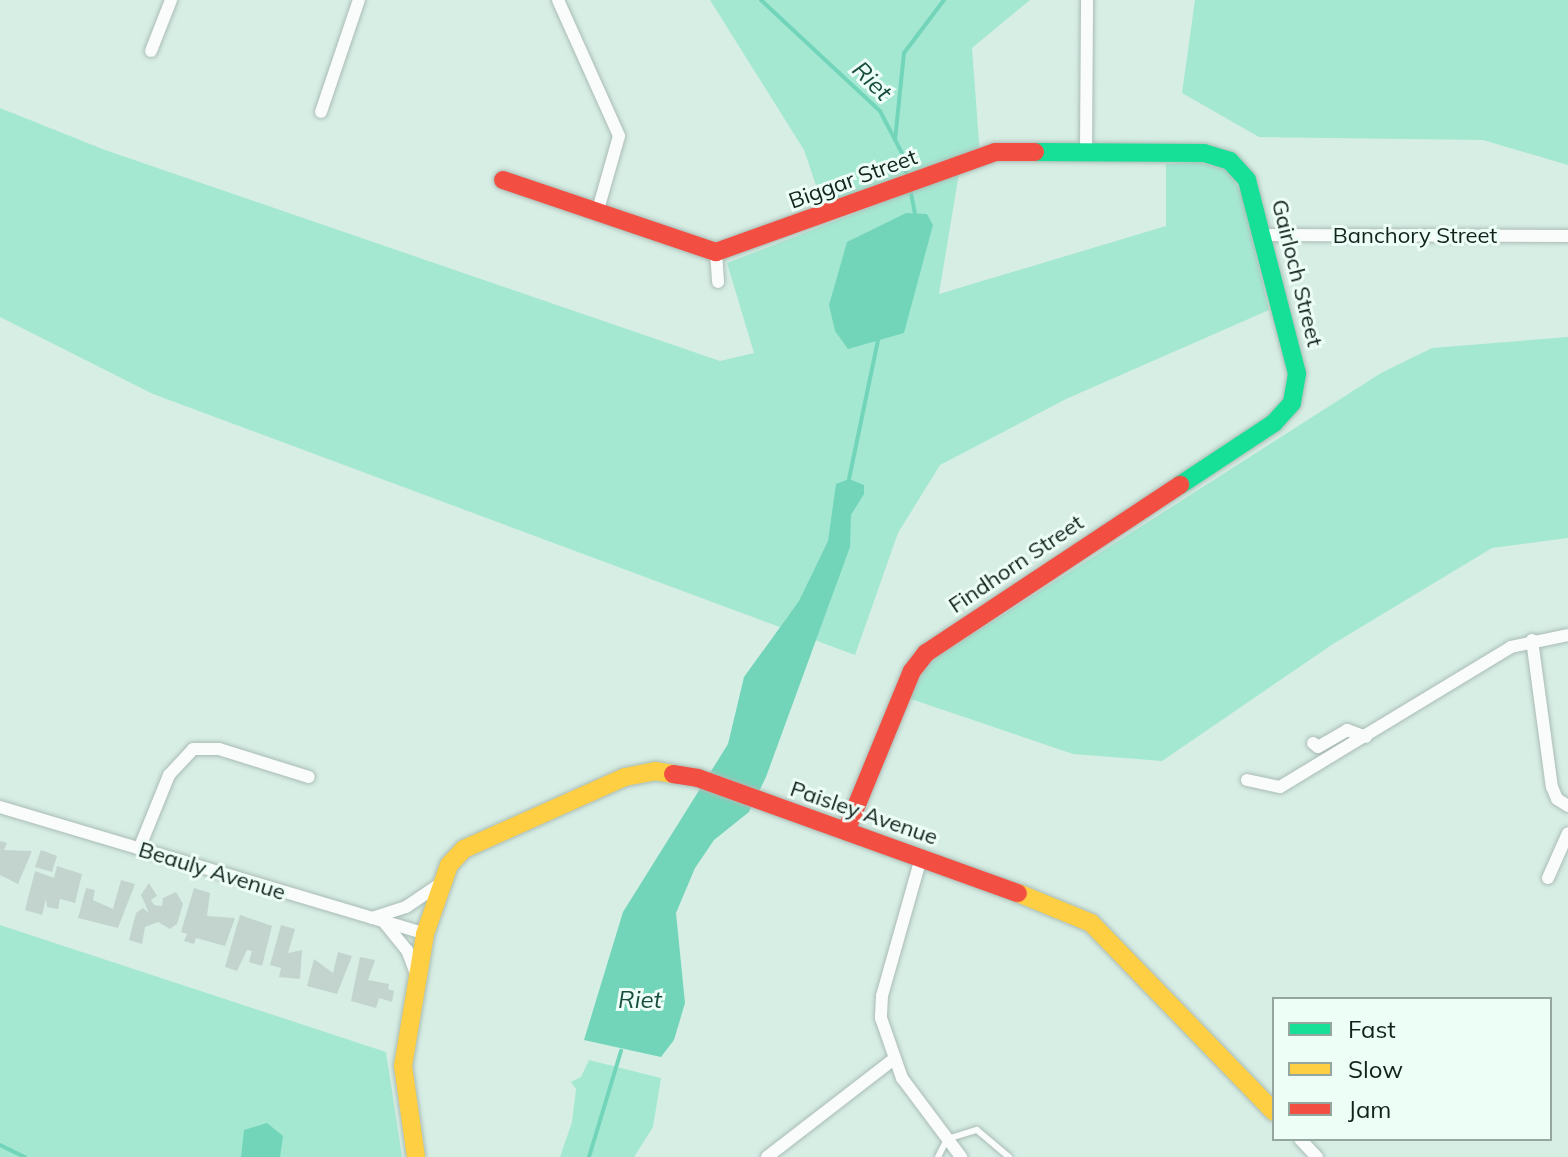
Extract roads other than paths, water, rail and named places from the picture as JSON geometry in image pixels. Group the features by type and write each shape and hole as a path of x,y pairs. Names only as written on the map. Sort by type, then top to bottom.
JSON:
{"street":[{"path":"151,51 171,0"},
{"path":"321,112 359,0"},
{"path":"558,0 619,136 597,213"},
{"path":"1086,149 1087,0"},
{"name":"Biggar Street","path":"716,252 924,180 988,153 1086,149 1192,152 1230,161"},
{"name":"Gairloch Street","path":"1230,161 1250,186 1263,235 1297,374 1292,403"},
{"path":"503,180 716,252 718,282"},
{"name":"Banchory Street","path":"1263,235 1568,236"},
{"name":"Findhorn Street","path":"846,831 912,671 926,653 1274,423 1292,403"},
{"path":"1247,780 1280,787 1369,736 1511,647 1532,640 1568,635"},
{"path":"1532,640 1552,787 1557,799 1568,806"},
{"path":"1313,743 1318,747 1347,730 1369,736"},
{"path":"139,849 169,775 193,749 219,749 309,777"},
{"name":"Paisley Avenue","path":"416,1157 403,1066 425,934 440,884 464,849 625,777 665,771 698,778 1091,923 1272,1110"},
{"name":"Beauly Avenue","path":"0,807 425,934"},
{"path":"1548,878 1568,833"},
{"path":"921,858 881,1003 894,1059 961,1157"},
{"path":"418,977 407,950 378,920 418,901 440,884"},
{"path":"767,1157 894,1059"},
{"path":"1302,1141 1317,1157"}],"lane":[{"path":"938,1157 947,1139 981,1131 1009,1157"}],"water":[{"path":"906,213 927,214 933,225 904,333 848,349 835,331 829,305 847,242"},
{"name":"Riet","path":"849,479 864,485 864,494 851,515 850,547 766,777 749,812 714,840 695,868 676,913 685,1003 674,1040 661,1057 584,1040 623,912 728,744 744,677 799,601 828,541 836,484"},
{"path":"267,1123 283,1136 280,1157 241,1157 244,1130"}],"waterway":[{"name":"Riet","path":"761,0 880,111 903,155 907,176"},
{"path":"895,140 904,53 944,0"},
{"name":"Riet","path":"910,188 915,213"},
{"name":"Riet","path":"849,479 878,340"},
{"name":"Riet","path":"589,1157 621,1051"},
{"path":"0,1145 25,1157"}]}
